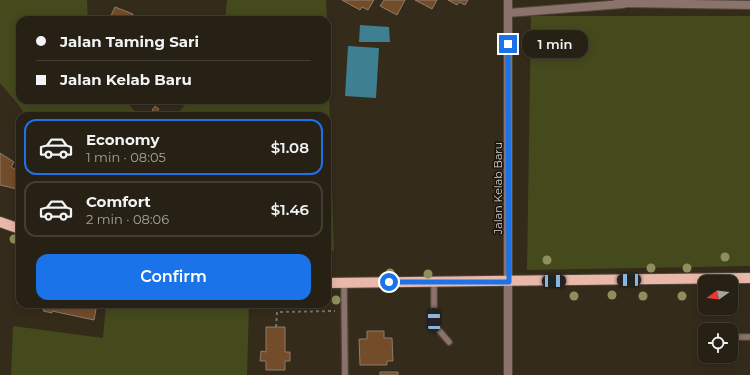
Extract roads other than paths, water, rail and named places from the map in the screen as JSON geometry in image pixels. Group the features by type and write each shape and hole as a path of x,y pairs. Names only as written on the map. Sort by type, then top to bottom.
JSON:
{"main road":[{"path":"0,222 16,228"},
{"path":"331,283 750,278"}],"street":[{"name":"Jalan Kelab Baru","path":"508,0 508,375"},
{"path":"618,0 626,3"},
{"path":"508,12 626,3 750,5"}],"lane":[{"path":"434,282 434,320 437,328 449,342"},
{"path":"344,283 345,375"},
{"path":"738,337 750,337"}],"water":[{"path":"360,25 389,27 390,42 359,42"},
{"path":"348,46 379,48 376,98 345,96"}]}
